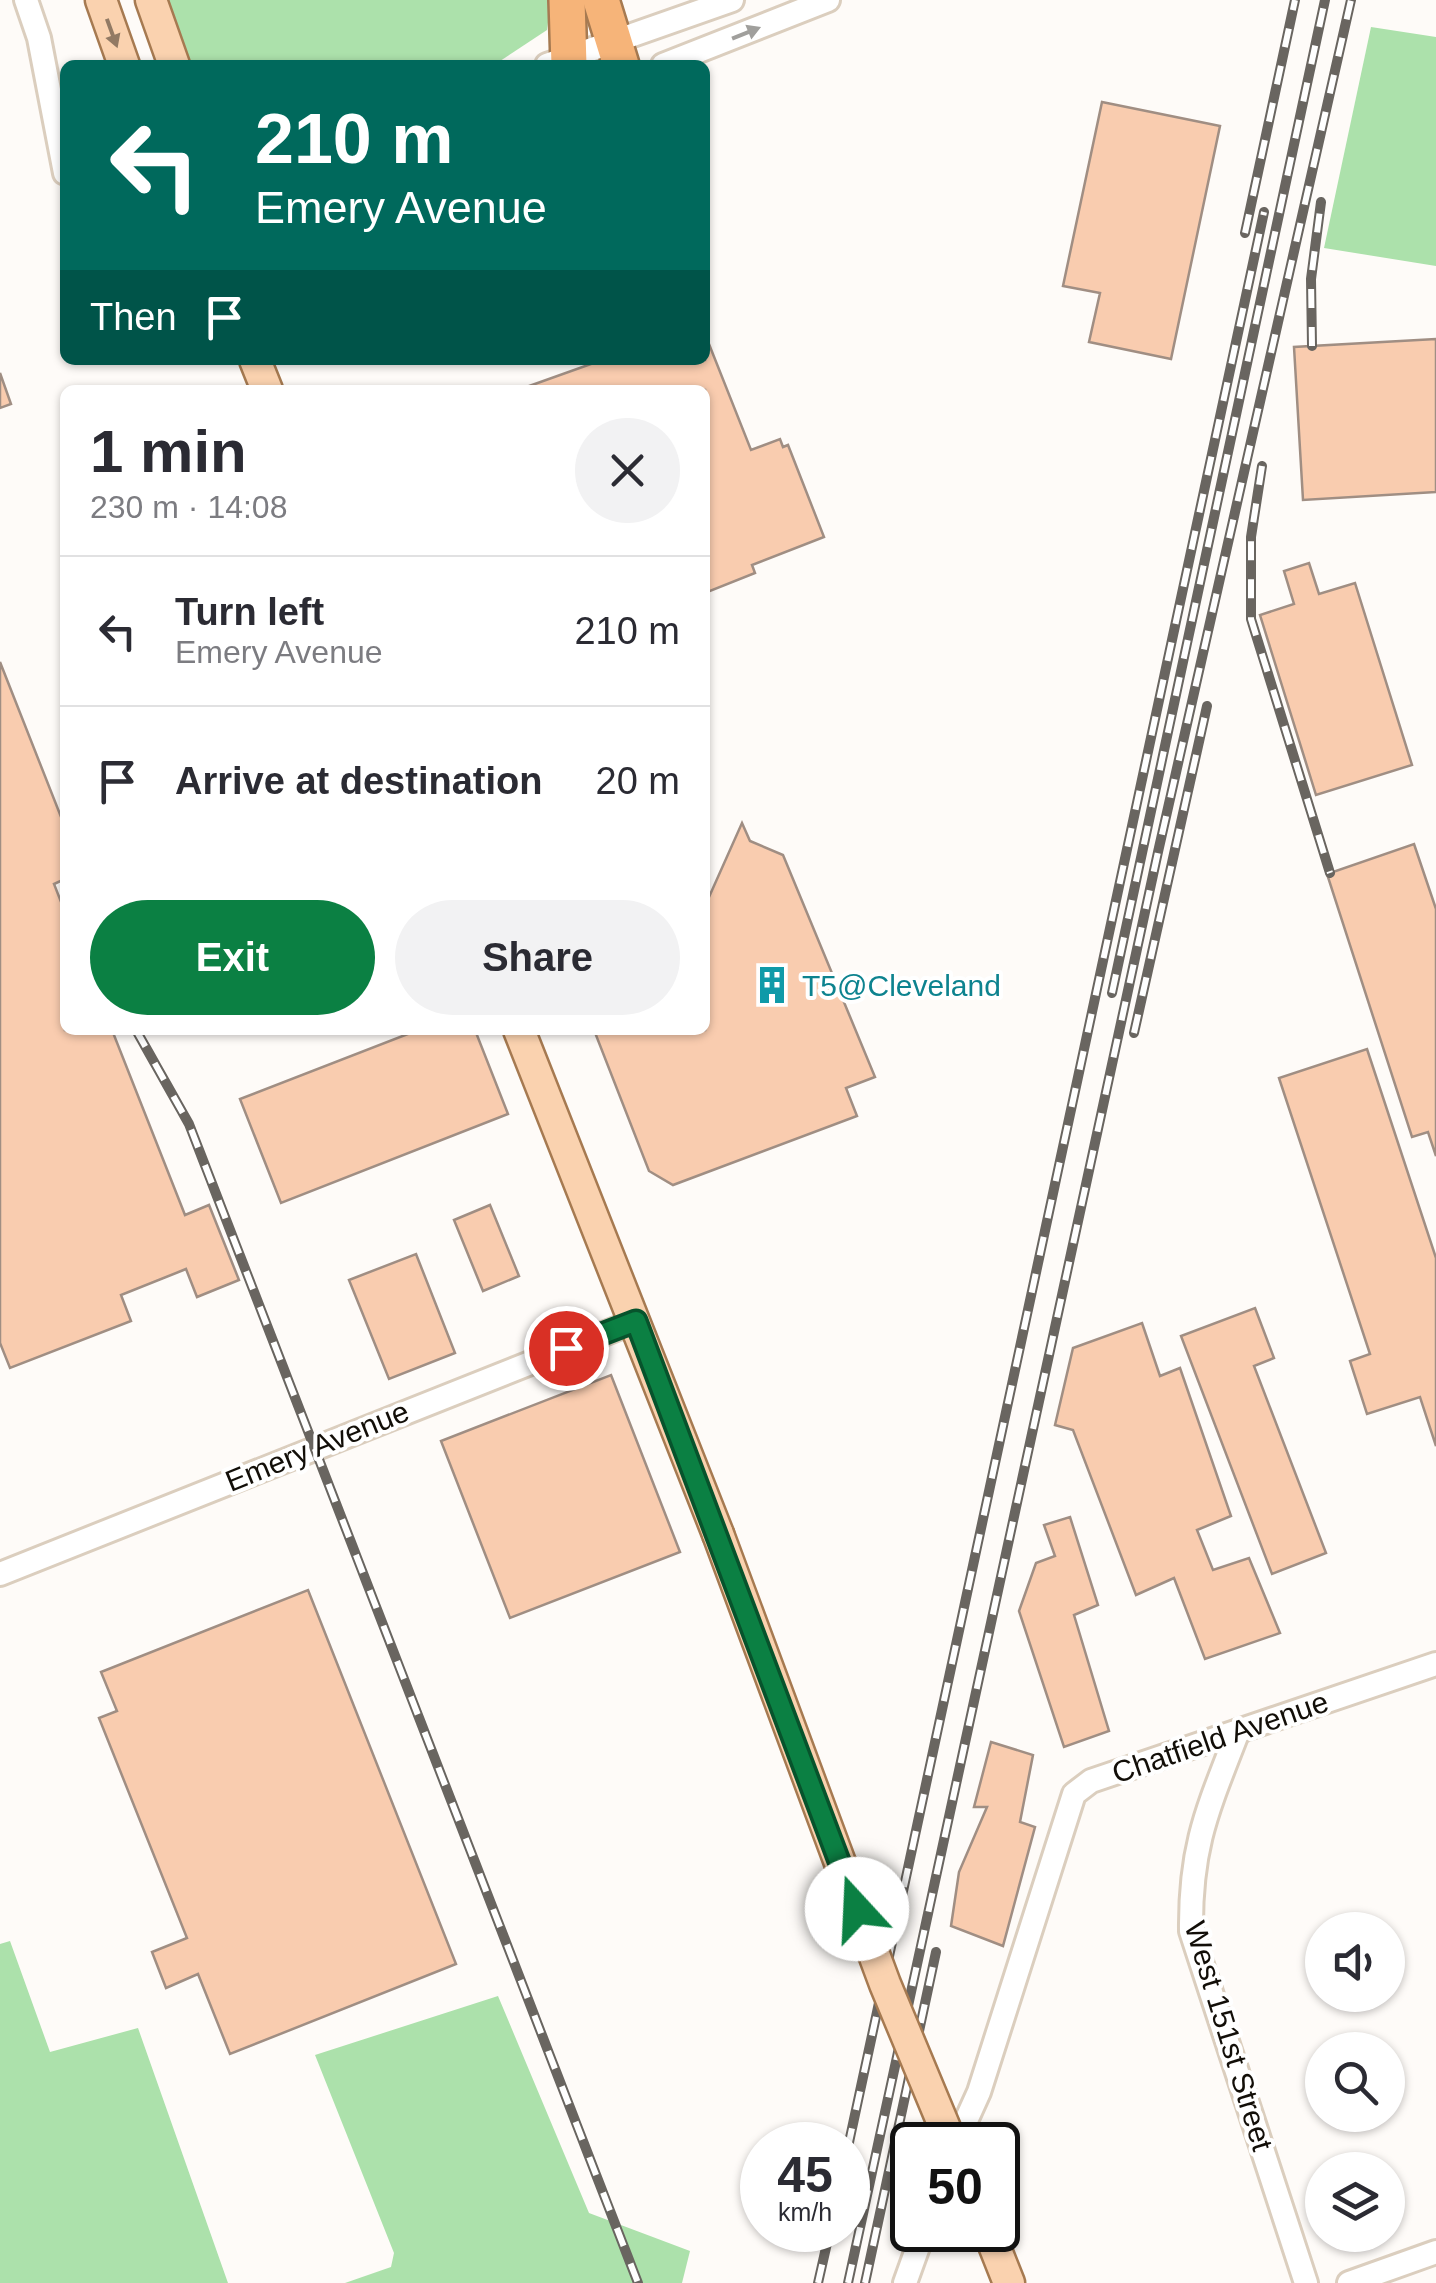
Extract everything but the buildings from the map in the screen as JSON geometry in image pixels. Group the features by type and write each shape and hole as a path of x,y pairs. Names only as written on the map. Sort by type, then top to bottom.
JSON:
{"highway":[{"path":"561,60 566,0"},
{"path":"601,0 618,54"}],"main road":[{"path":"100,0 122,60"},
{"path":"151,0 172,60"},
{"path":"522,1035 718,1534 885,1984 944,2122"},
{"path":"997,2252 1009,2283"}],"street":[{"path":"26,0 40,38 60,145"},
{"path":"580,60 618,54 732,0"},
{"path":"676,60 828,0"},
{"name":"Emery Avenue","path":"0,1574 636,1321"},
{"name":"Chatfield Avenue","path":"964,2122 978,2092 1074,1794 1091,1781 1436,1664"},
{"name":"West 151st Street","path":"1238,1731 1200,1829 1190,1871 1191,1930 1306,2283"},
{"path":"904,2283 916,2252"},
{"path":"1349,2283 1436,2252"}],"green space":[{"path":"160,0 551,0 547,30 502,60 181,60"},
{"path":"1371,27 1436,37 1436,266 1324,248"},
{"path":"10,1941 50,2052 138,2028 228,2283 0,2283 0,1944"},
{"path":"498,1996 589,2213 690,2251 682,2283 345,2283 391,2267 394,2253 315,2055"}],"railway":[{"path":"1245,233 1295,0"},
{"path":"1112,993 1325,0"},
{"path":"848,2283 1158,852 1351,0"},
{"path":"1312,346 1311,279 1321,202"},
{"path":"853,2122 1264,212"},
{"path":"1262,466 1251,537 1251,619 1330,873"},
{"path":"1134,1033 1207,706"},
{"path":"139,1035 189,1124 638,2283"},
{"path":"865,2283 936,1952"},
{"path":"818,2283 825,2252"}],"place":[{"name":"T5@Cleveland","path":"772,985"}],"route":[{"path":"566,1348 636,1321 857,1909"}]}
